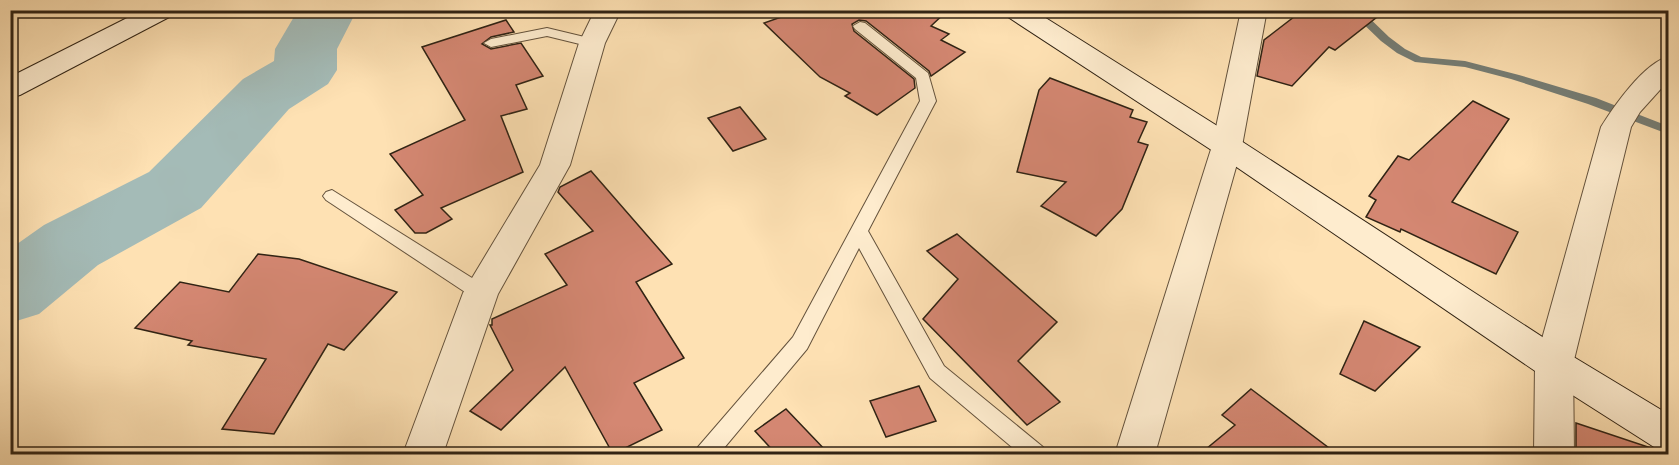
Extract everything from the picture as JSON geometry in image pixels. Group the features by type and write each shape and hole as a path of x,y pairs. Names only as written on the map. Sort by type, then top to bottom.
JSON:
{"street":[{"path":"10,88 164,10"},
{"path":"423,454 481,293 555,165 592,43 608,10"},
{"path":"1014,10 1227,146 1554,364 1668,435"},
{"path":"1135,454 1227,146 1251,13"},
{"path":"1554,454 1554,364 1623,117 1668,65"}],"lane":[{"path":"706,454 800,343 928,101 923,76 861,26"},
{"path":"490,43 547,32 592,43"},
{"path":"332,196 481,293"},
{"path":"859,231 937,372 1035,454"}],"building":[{"path":"801,10 948,10 931,26 949,34 941,40 965,52 931,76 929,71 866,21 859,20 852,24 854,31 914,79 915,88 877,115 845,96 850,93 820,77 764,23"},
{"path":"1303,10 1386,10 1335,50 1329,47 1292,86 1257,76 1264,40"},
{"path":"506,20 514,32 491,37 482,44 491,49 521,43 543,76 516,85 527,109 501,116 523,172 441,208 452,219 426,233 415,233 395,210 423,195 390,154 465,120 422,47"},
{"path":"1050,78 1133,110 1130,117 1147,122 1138,142 1148,145 1122,209 1096,236 1041,206 1066,182 1017,172 1039,90"},
{"path":"1473,101 1509,119 1452,202 1518,232 1496,274 1401,229 1400,232 1366,217 1376,200 1369,196 1398,156 1409,160"},
{"path":"740,107 766,139 733,151 708,118"},
{"path":"591,171 672,264 636,282 684,358 634,383 662,430 613,454 565,367 501,430 470,411 513,370 490,325 492,325 492,319 567,285 545,254 593,231 558,192 560,187"},
{"path":"957,234 1057,322 1018,361 1060,402 1027,425 923,319 958,279 927,251"},
{"path":"258,254 299,259 397,292 344,350 328,344 274,434 222,429 266,359 188,345 192,341 135,328 180,282 229,292"},
{"path":"1364,321 1420,347 1375,391 1340,374"},
{"path":"919,386 936,421 886,437 870,401"},
{"path":"1251,389 1337,454 1200,454 1235,425 1222,415"},
{"path":"786,409 829,454 776,454 755,431"},
{"path":"1576,423 1651,448 1650,454 1576,454"}],"waterway":[{"path":"10,292 71,245 175,190 266,94 305,70 306,49 328,10"},
{"path":"1357,12 1385,39 1401,51 1419,60 1465,64 1515,77 1592,101 1668,130"}]}
